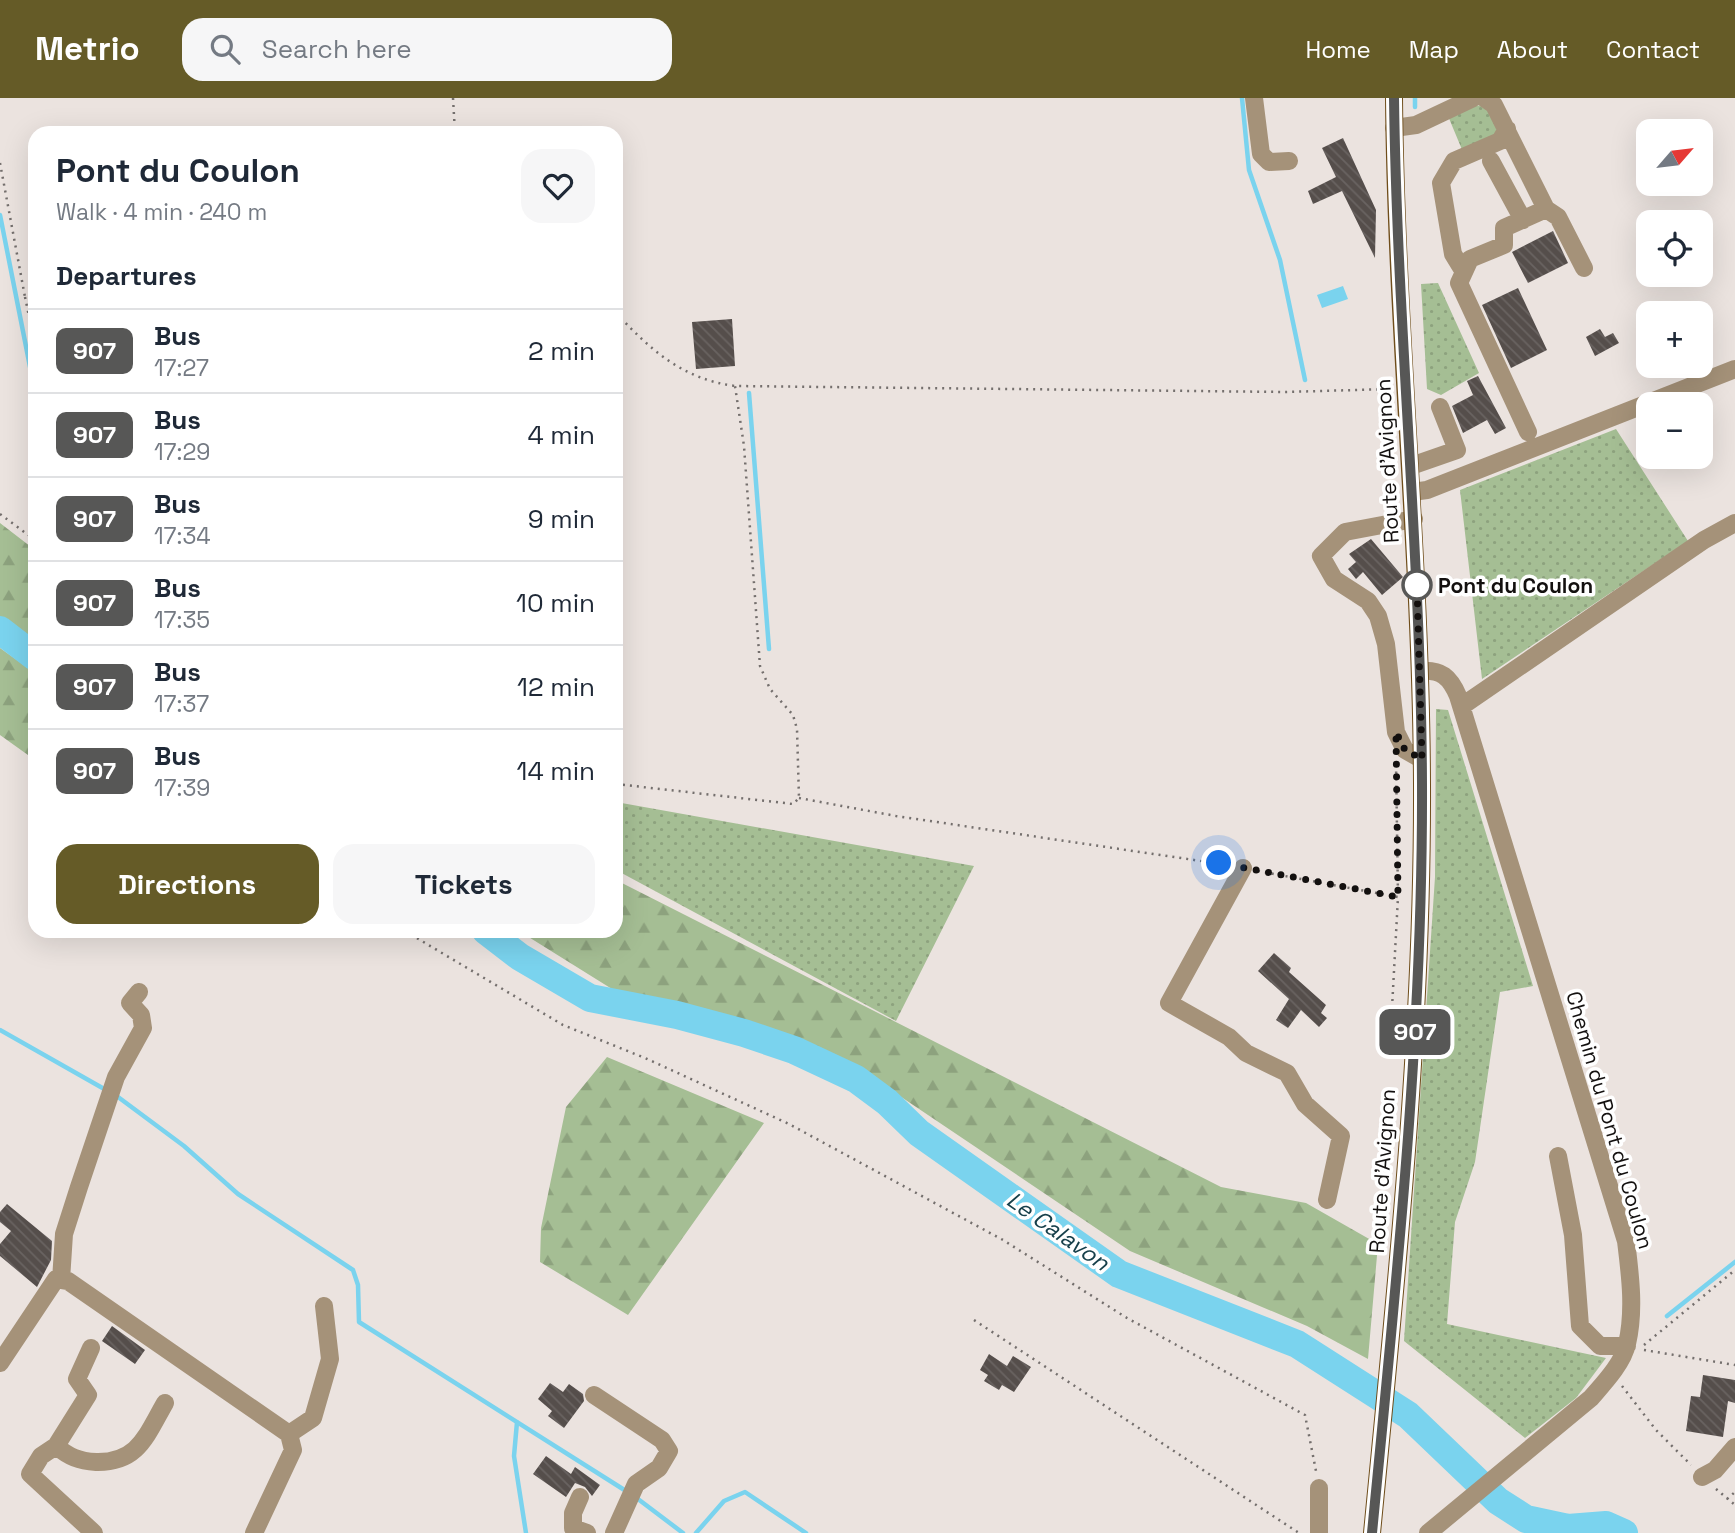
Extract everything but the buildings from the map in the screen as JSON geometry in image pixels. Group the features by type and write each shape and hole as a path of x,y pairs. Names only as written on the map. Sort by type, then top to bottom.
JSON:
{"main road":[{"name":"Route d'Avignon","path":"1372,1533 1414,1048 1420,924 1420,671 1394,98"}],"street":[{"path":"1254,98 1261,154 1269,162 1289,161"},
{"path":"1394,128 1416,125 1473,98"},
{"path":"1484,98 1494,105 1546,209 1558,217 1584,268"},
{"path":"1464,272 1453,254 1441,183 1454,161 1500,141 1507,130"},
{"path":"1491,161 1523,220"},
{"path":"1528,432 1459,284 1470,260 1504,245 1504,228 1546,209"},
{"path":"1412,492 1427,490 1735,369"},
{"path":"1411,466 1457,450 1440,407"},
{"path":"1414,519 1345,532 1321,556 1334,579 1368,601 1378,616 1387,644 1396,732 1405,750 1422,759"},
{"path":"1462,706 1704,540 1735,523"},
{"name":"Chemin du Pont du Coulon","path":"1420,671 1434,670 1444,674 1454,687 1462,706 1626,1241 1631,1287 1627,1346 1611,1373 1591,1398 1431,1531"},
{"path":"1243,868 1169,1003 1229,1037 1246,1053 1287,1073 1305,1104 1341,1136 1327,1200"},
{"path":"61,1280 64,1234 79,1187 116,1077 143,1027 141,1015 130,1003 139,992"},
{"path":"1558,1156 1573,1234 1580,1326 1600,1346 1627,1346"},
{"path":"0,1363 56,1279 68,1281 289,1434 293,1450 254,1533"},
{"path":"289,1434 313,1418 330,1359 324,1306"},
{"path":"91,1348 77,1379 88,1395 56,1446 41,1456 30,1474 94,1533"},
{"path":"594,1395 662,1440 669,1451 659,1468 636,1484 614,1533"},
{"path":"56,1446 69,1457 87,1462 112,1462 130,1457 165,1403"},
{"path":"1702,1476 1715,1470 1735,1447"},
{"path":"1319,1488 1319,1533"},
{"path":"580,1497 573,1513 573,1528 587,1533"}],"path":[{"path":"453,98 455,126"},
{"path":"0,163 28,311"},
{"path":"623,321 642,341 679,368 707,382 735,386 1286,392 1406,389"},
{"path":"623,785 793,804 799,798 797,729 793,715 770,689 760,666 744,446 735,386"},
{"path":"0,514 28,535"},
{"path":"1392,1007 1398,897 1396,760"},
{"path":"799,798 896,816 1243,868 1398,897"},
{"path":"417,938 563,1025 645,1058 789,1124 1003,1240 1127,1318 1305,1415 1319,1488"},
{"path":"1735,1270 1639,1349 1735,1365"},
{"path":"974,1320 1298,1533"},
{"path":"1611,1373 1656,1430 1735,1505"},
{"path":"1727,1499 1735,1492"}],"green space":[{"path":"1469,105 1487,106 1498,128 1496,137 1463,152 1448,116"},
{"path":"1438,283 1479,373 1441,395 1427,389 1421,284"},
{"path":"1616,429 1636,460 1636,469 1642,469 1688,541 1482,679 1460,490"},
{"path":"0,523 28,545 28,640 0,618"},
{"path":"0,648 28,668 28,755 0,735"},
{"path":"1436,709 1448,710 1533,986 1500,992 1475,1162 1455,1222 1447,1324 1606,1358 1576,1398 1525,1438 1404,1341 1435,877"},
{"path":"623,803 974,866 896,1021 623,874"},
{"path":"623,884 1221,1187 1306,1203 1378,1244 1368,1359 1307,1326 1130,1251 867,1074 814,1048 620,994 530,938 623,938"},
{"path":"607,1057 764,1123 628,1315 540,1262 541,1228 566,1107"}],"water":[{"path":"1343,286 1348,299 1322,308 1317,295"}],"waterway":[{"path":"1242,98 1249,170 1280,260 1305,380"},
{"path":"1415,98 1415,107"},
{"path":"0,215 28,357"},
{"path":"749,393 769,649"},
{"name":"Le Calavon","path":"0,630 28,652"},
{"name":"Le Calavon","path":"495,938 520,957 590,998 677,1015 744,1033 794,1050 856,1079 887,1102 919,1133 1119,1274 1297,1344 1408,1415 1498,1501 1526,1519 1568,1528 1606,1525 1624,1533"},
{"path":"0,1030 106,1090"},
{"path":"114,1094 184,1146 238,1194 353,1270 358,1285 359,1322 626,1491"},
{"path":"1667,1316 1735,1262"},
{"path":"517,1422 514,1456 526,1533"},
{"path":"696,1533 724,1501 745,1492 806,1533"},
{"path":"634,1496 683,1533"}],"bus line":[{"name":"907","path":"1372,1533 1409,1131 1422,855 1417,585 1397,227 1394,98"}],"place":[{"name":"Pont du Coulon","path":"1417,585"}],"route":[{"path":"1219,863 1398,897 1396,732 1405,750 1422,759 1417,585"}]}
